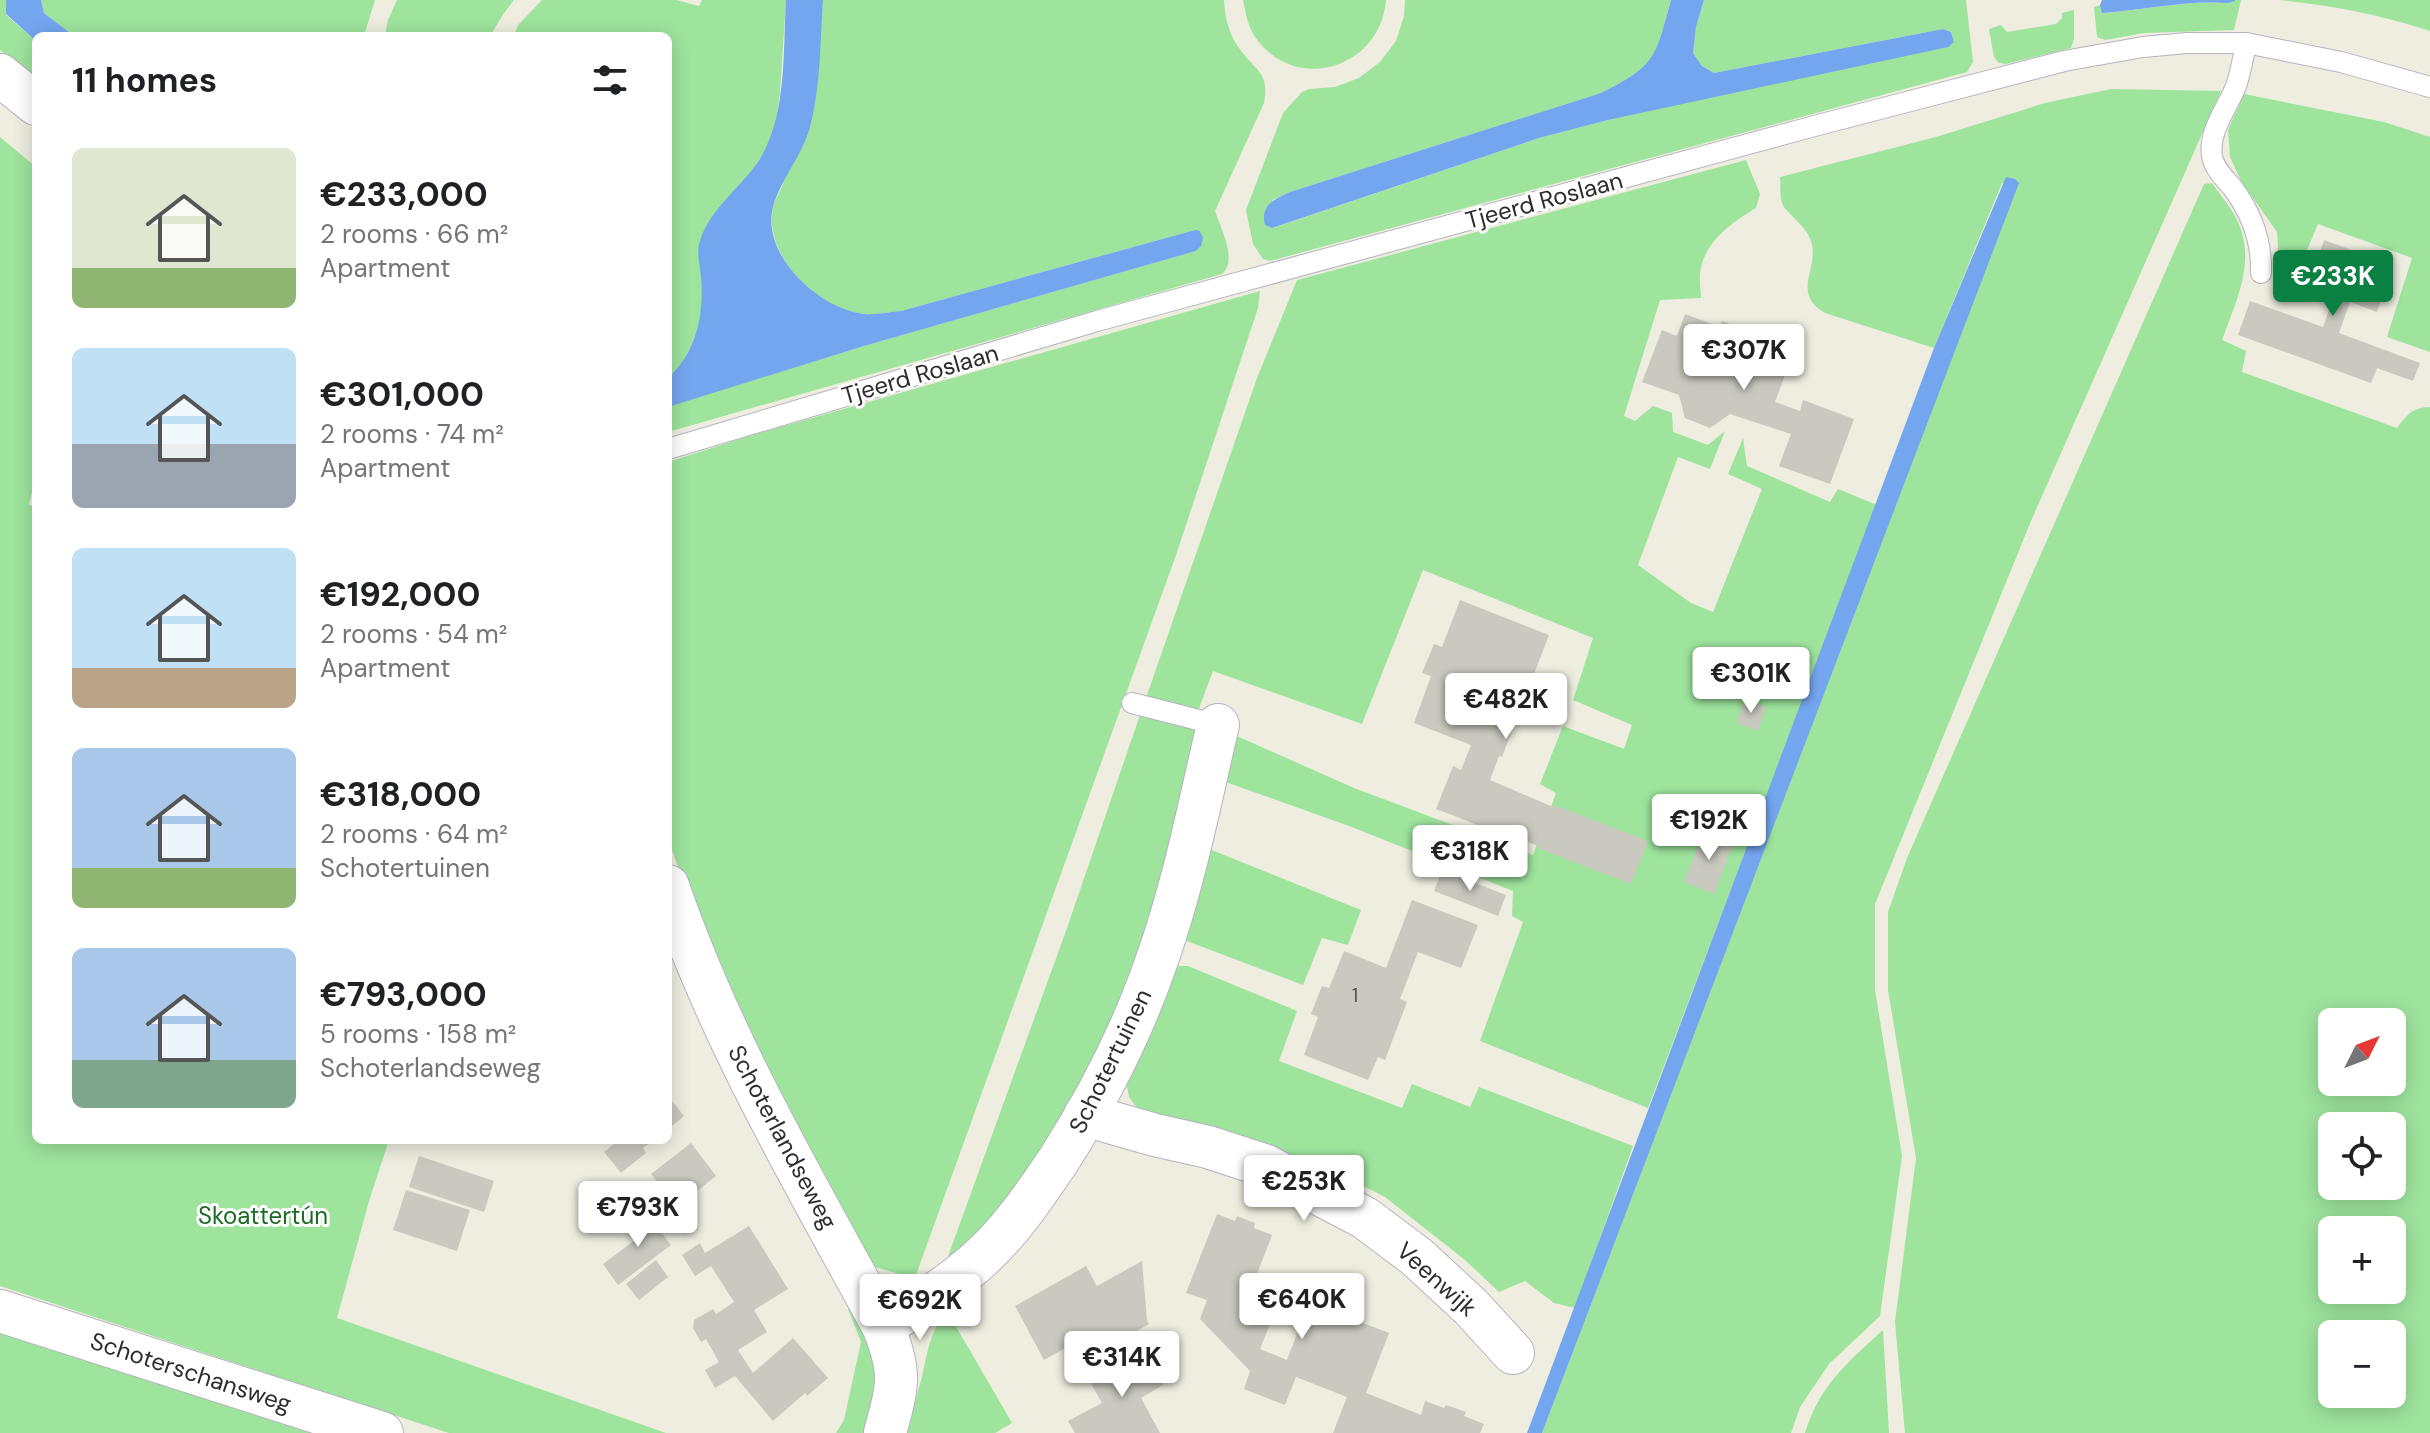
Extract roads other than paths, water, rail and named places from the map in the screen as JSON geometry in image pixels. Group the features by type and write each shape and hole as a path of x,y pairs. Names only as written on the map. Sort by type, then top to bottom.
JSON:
{"street":[{"path":"0,75 32,101"},
{"name":"Schotertuinen","path":"883,1326 944,1288 996,1243 1035,1195 1085,1115 1122,1042 1160,953 1218,725"},
{"name":"Schoterlandseweg","path":"672,896 715,1004 771,1123 894,1351 898,1379 885,1433"},
{"name":"Veenwijk","path":"1085,1115 1208,1147 1266,1166 1365,1218 1417,1257 1471,1307 1513,1353"},
{"name":"Schoterschansweg","path":"0,1311 382,1433"}],"lane":[{"name":"Tjeerd Roslaan","path":"672,448 1097,321 2049,65 2143,47 2246,43 2341,62 2430,87"},
{"path":"2246,43 2236,87 2215,131 2212,155 2254,226 2260,242 2261,273"},
{"path":"1132,703 1218,725"}],"water":[{"path":"6,0 41,0 44,13 69,32 32,32 32,37 6,14"},
{"path":"786,0 823,0 814,108 808,134 773,207 772,225 776,243 797,277 812,291 847,310 864,314 901,311 1195,230 1200,231 1203,238 1201,246 1196,251 864,346 672,406 672,374 686,356 700,319 700,241 719,207 761,157 775,121 782,81"},
{"path":"1671,0 1704,0 1693,53 1702,66 1714,73 1943,29 1951,32 1954,42 1948,47 1608,120 1539,138 1272,228 1265,225 1267,208 1274,200 1290,192 1601,93 1633,75 1651,57"},
{"path":"2102,0 2235,0 2235,1 2102,13"},
{"path":"2006,177 2019,183 1542,1433 1527,1433 1934,348"}],"park label":[{"name":"Skoattertún","path":"263,1215"}]}
